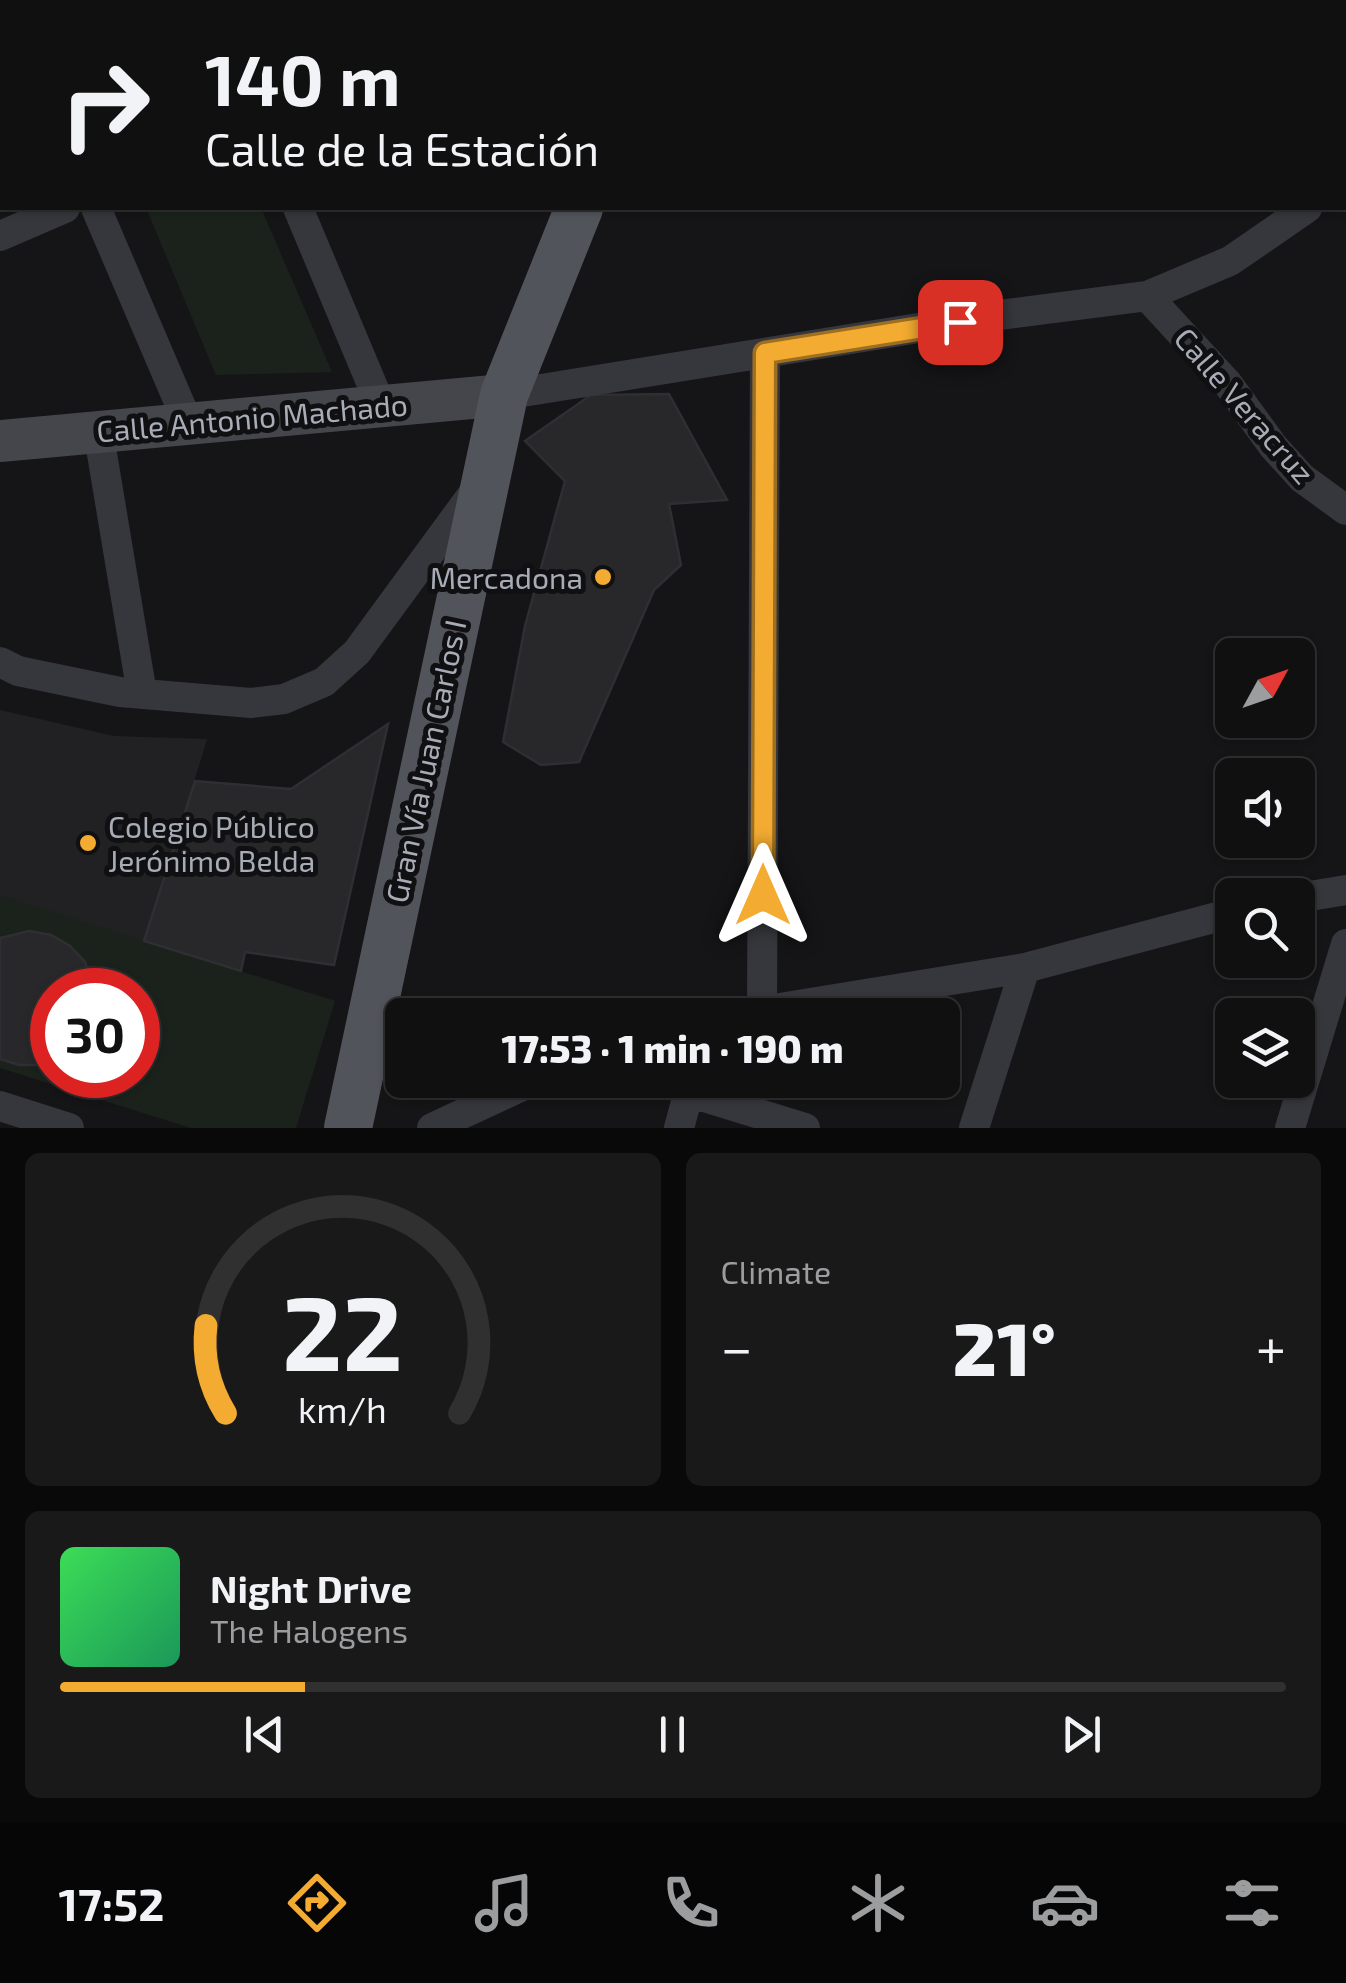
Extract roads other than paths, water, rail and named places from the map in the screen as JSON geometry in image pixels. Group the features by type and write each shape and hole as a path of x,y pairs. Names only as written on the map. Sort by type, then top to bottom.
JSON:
{"main road":[{"name":"Gran Vía Juan Carlos I","path":"348,1128 504,395 579,210"},
{"name":"Calle Antonio Machado","path":"3,433 98,430 504,395"}],"street":[{"path":"0,236 60,210"},
{"path":"97,210 188,422"},
{"path":"299,210 382,406"},
{"path":"504,395 999,315 1147,296 1230,261 1304,210"},
{"name":"Calle Veracruz","path":"1147,296 1228,384 1302,478 1346,510"},
{"path":"750,998 765,353"},
{"path":"98,430 142,694"},
{"path":"0,662 18,670 142,694 251,704 284,698 324,682 357,652 486,476"},
{"path":"1315,895 1346,890"},
{"path":"842,998 1025,968 1215,918"},
{"path":"1290,1128 1346,944"},
{"path":"974,1128 1025,968"},
{"path":"432,1128 497,1098"},
{"path":"679,1128 689,1098"},
{"path":"722,1098 804,1128"},
{"path":"0,1106 68,1128"}],"place":[{"name":"Mercadona","path":"603,577"},
{"name":"Colegio Público Jerónimo Belda","path":"88,843"}]}
